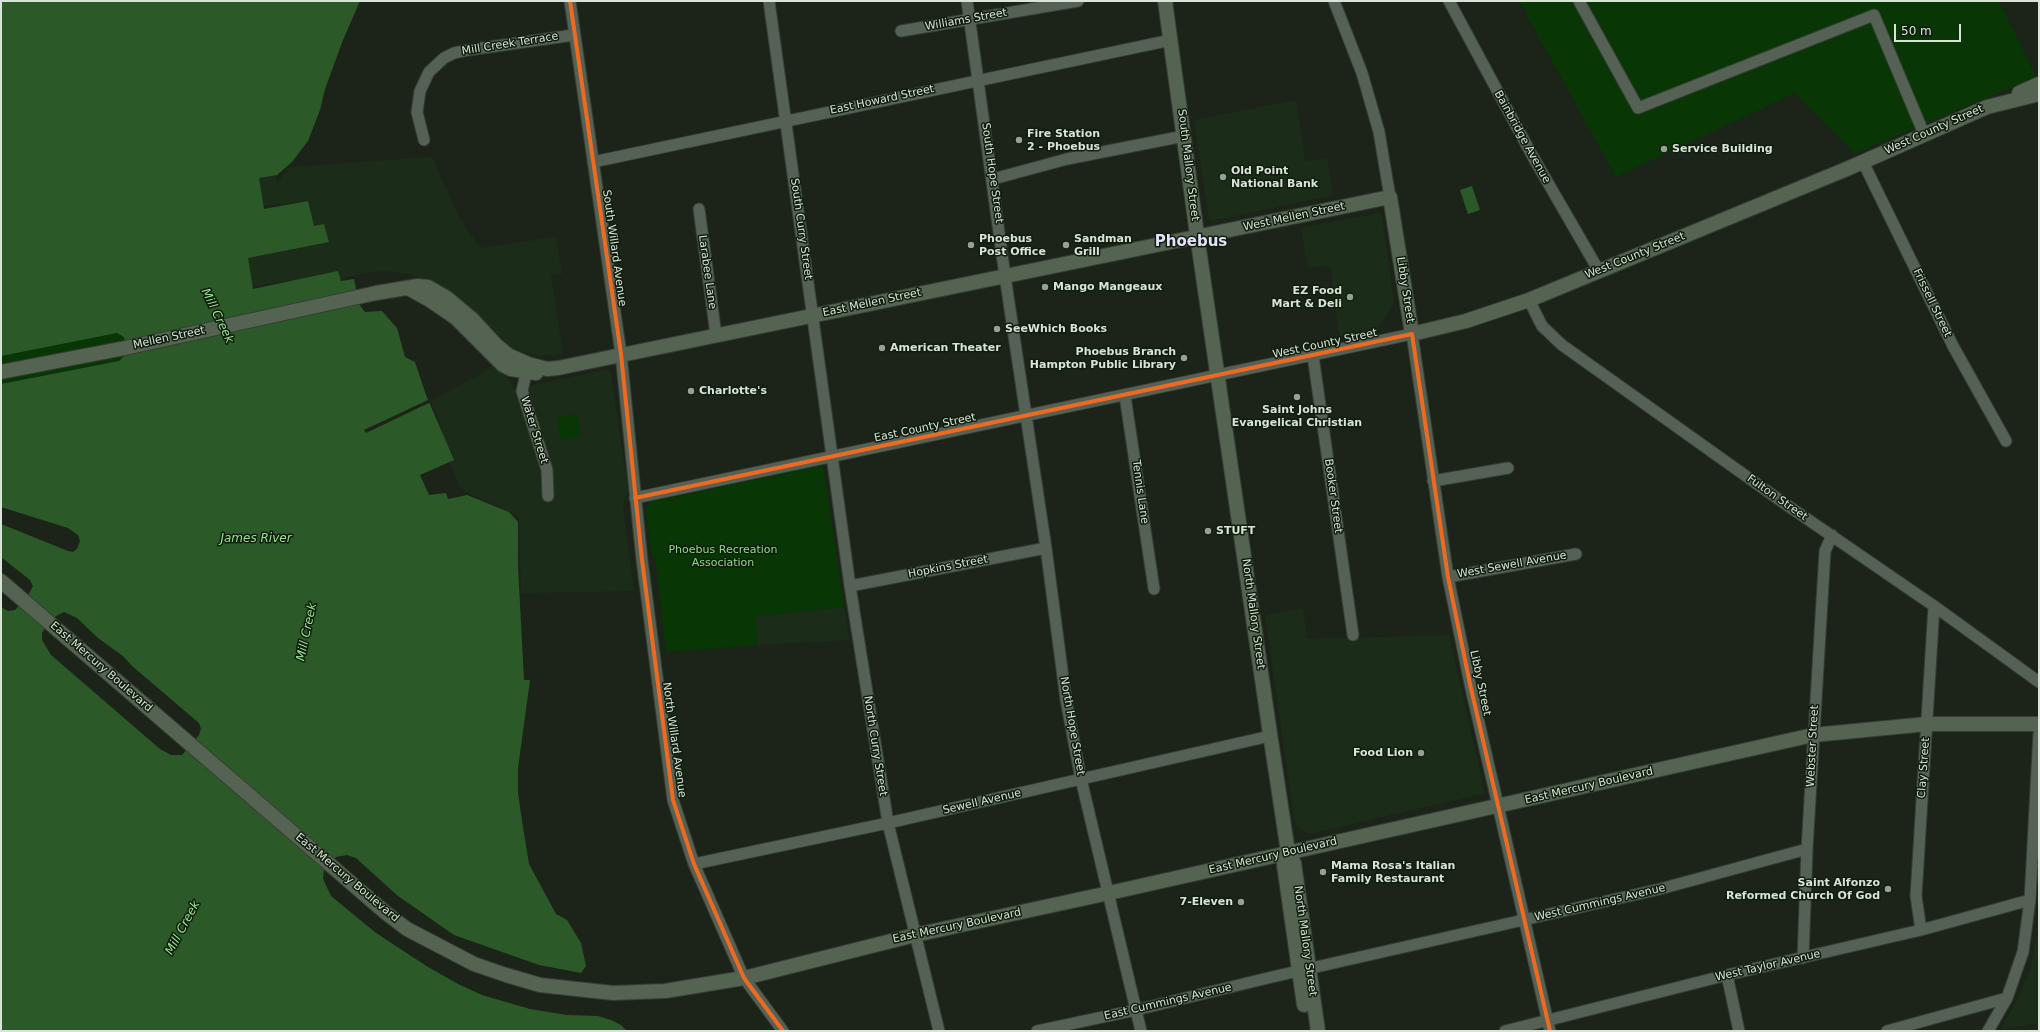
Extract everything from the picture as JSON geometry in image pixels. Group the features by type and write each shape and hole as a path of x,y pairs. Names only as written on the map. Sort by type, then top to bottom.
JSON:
{"main road":[{"name":"South Mallory Street","path":"1166,1 1197,237 1218,377"},
{"path":"1987,107 2039,84"},
{"name":"West County Street","path":"1412,334 1472,319 1529,300 1863,162 1987,107 2039,94"},
{"name":"West Mellen Street","path":"1197,237 1390,197"},
{"name":"Libby Street","path":"1390,197 1412,334"},
{"name":"East Mellen Street","path":"527,368 542,372 547,369 1197,237"},
{"name":"Mellen Street","path":"1,372 125,348 362,296 418,286 428,288 447,298 472,319 504,352 527,368"},
{"name":"North Mallory Street","path":"1218,377 1288,852 1284,865 1304,970 1318,1031"},
{"name":"East Mercury Boulevard","path":"5,585 386,913 431,943 474,964 540,985 613,993 665,991 744,978 915,935 1813,735 1927,724 2039,724"},
{"name":"North Mallory Street","path":"1304,970 1308,1031"}],"street":[{"name":"South Willard Avenue","path":"570,1 621,354 635,498"},
{"name":"South Curry Street","path":"769,1 832,456"},
{"name":"South Hope Street","path":"967,1 1026,416"},
{"name":"Williams Street","path":"901,31 1078,1"},
{"name":"Libby Street","path":"1334,1 1362,73 1379,132 1390,197"},
{"name":"Bainbridge Avenue","path":"1449,1 1533,157 1599,271"},
{"path":"1579,1 1638,108 1874,15 1924,134"},
{"name":"Mill Creek Terrace","path":"424,140 417,112 420,91 429,72 444,58 454,53 468,50 574,35"},
{"name":"East Howard Street","path":"593,162 786,120 1171,40"},
{"path":"993,179 1067,159 1184,136"},
{"name":"Frissell Street","path":"1863,162 1953,346 2006,441"},
{"name":"Larabee Lane","path":"699,209 716,335"},
{"name":"Fulton Street","path":"1529,300 1542,326 1562,345 1781,501 1934,606 2039,682"},
{"name":"Libby Street","path":"1412,334 1448,577 1548,1026"},
{"name":"West County Street","path":"1218,377 1412,334"},
{"name":"Booker Street","path":"1313,356 1353,635"},
{"name":"Water Street","path":"527,368 522,387 523,397 547,470 548,496"},
{"name":"East County Street","path":"635,498 1218,377"},
{"name":"Tennis Lane","path":"1126,396 1154,589"},
{"name":"North Hope Street","path":"1026,416 1046,548 1066,700 1081,779 1141,1031"},
{"name":"North Curry Street","path":"832,456 850,586 888,823 939,1031"},
{"path":"1433,481 1508,468"},
{"name":"North Willard Avenue","path":"635,498 655,671 673,800 694,864 744,978 783,1031"},
{"name":"Webster Street","path":"1803,958 1813,735 1825,550 1832,535"},
{"name":"Hopkins Street","path":"850,586 1046,548"},
{"name":"West Sewell Avenue","path":"1448,577 1576,554"},
{"name":"Clay Street","path":"1921,930 1916,896 1934,606"},
{"path":"1988,1031 2007,998 2024,952 2036,846 2039,733"},
{"name":"Sewell Avenue","path":"694,864 888,823 1270,736"},
{"name":"West Cummings Avenue","path":"1304,970 1668,887 1807,849"},
{"name":"West Taylor Avenue","path":"1505,1031 1548,1026 1727,975 1921,930 2030,900"},
{"name":"East Cummings Avenue","path":"1038,1031 1136,1010 1304,970"},
{"path":"1727,975 1740,1031"},
{"path":"1887,1031 2007,998"}],"shaded area":[{"path":"1296,100 1305,161 1327,158 1333,195 1211,221 1209,219 1194,120"},
{"path":"432,157 459,217 480,248 556,237 562,274 551,275 563,354 539,356 520,351 509,345 457,298 435,283 410,274 384,271 365,273 289,290 287,281 252,287 247,258 328,241 325,225 312,226 308,201 262,206 257,177 276,174 277,184 289,167"},
{"path":"1379,213 1382,215 1394,303 1377,330 1340,337 1330,265 1308,268 1301,228"},
{"path":"497,362 514,389 610,369 628,490 623,507 634,591 521,593 519,518 505,509 468,493 459,485 444,448 441,424 430,401 481,374"},
{"path":"844,607 849,640 757,645 755,616"},
{"path":"1303,608 1307,639 1449,635 1485,793 1309,834 1295,824 1265,615"},
{"path":"2039,913 2039,1023 2000,1030 2019,997 2030,969 2038,932"}],"green space":[{"path":"1519,1 1999,1 2036,77 1853,154 1851,149 1795,93 1616,177"},
{"path":"127,328 139,360 1,406 1,346"},
{"path":"577,414 581,436 561,440 557,418"},
{"name":"Phoebus Recreation Association","path":"823,465 844,607 756,616 757,645 666,652 655,556 652,556 645,506 649,505 649,502"}],"water":[{"name":"James River","path":"1,1 360,1 343,40 308,141 292,162 277,175 259,178 264,209 308,201 314,226 324,224 329,242 248,258 253,289 338,271 341,281 354,279 359,304 365,312 382,311 397,328 405,357 415,362 426,395 454,460 420,475 429,495 446,493 448,499 467,495 509,512 518,522 518,567 524,680 530,680 518,768 518,793 522,821 529,864 556,914 567,920 581,943 586,966 581,973 539,965 454,935 398,896 356,858 347,855 336,857 324,870 323,879 331,896 376,933 428,967 458,984 482,995 530,1009 567,1015 598,1016 621,1025 627,1031 1,1031 1,607 8,611 15,610 29,594 33,586 30,580 1,557 1,524 68,551 73,552 77,549 80,541 78,535 68,528 1,507 1,384 119,361 124,356 124,337 117,333 1,356","holes":["64,612 77,618 98,638 123,656 132,666 199,723 201,729 199,735 182,755 171,755 160,749 51,655 42,640 42,633 47,625 56,616"]},
{"path":"1472,186 1480,210 1468,214 1460,190"}],"pier":[{"path":"430,399 431,402 366,433 364,430"}],"cycle path":[{"path":"570,1 621,354 642,560 673,800 694,864 744,978 783,1031"},
{"path":"635,498 1412,334 1448,577 1470,684 1550,1031"}],"place":[{"name":"Fire Station 2 - Phoebus","path":"1019,140"},
{"name":"Service Building","path":"1664,149"},
{"name":"Old Point National Bank","path":"1223,177"},
{"name":"Phoebus Post Office","path":"971,245"},
{"name":"Sandman Grill","path":"1066,245"},
{"name":"Mango Mangeaux","path":"1045,287"},
{"name":"EZ Food Mart & Deli","path":"1350,297"},
{"name":"SeeWhich Books","path":"997,329"},
{"name":"American Theater","path":"882,348"},
{"name":"Phoebus Branch Hampton Public Library","path":"1184,358"},
{"name":"Charlotte's","path":"691,391"},
{"name":"Saint Johns Evangelical Christian","path":"1297,397"},
{"name":"STUFT","path":"1208,531"},
{"name":"Food Lion","path":"1421,753"},
{"name":"Mama Rosa's Italian Family Restaurant","path":"1323,872"},
{"name":"Saint Alfonzo Reformed Church Of God","path":"1888,889"},
{"name":"7-Eleven","path":"1241,902"}],"district":[{"name":"Phoebus","path":"1191,242"}],"water label":[{"name":"Mill Creek","path":"217,316"},
{"name":"Mill Creek","path":"307,632"},
{"name":"Mill Creek","path":"183,928"}]}
